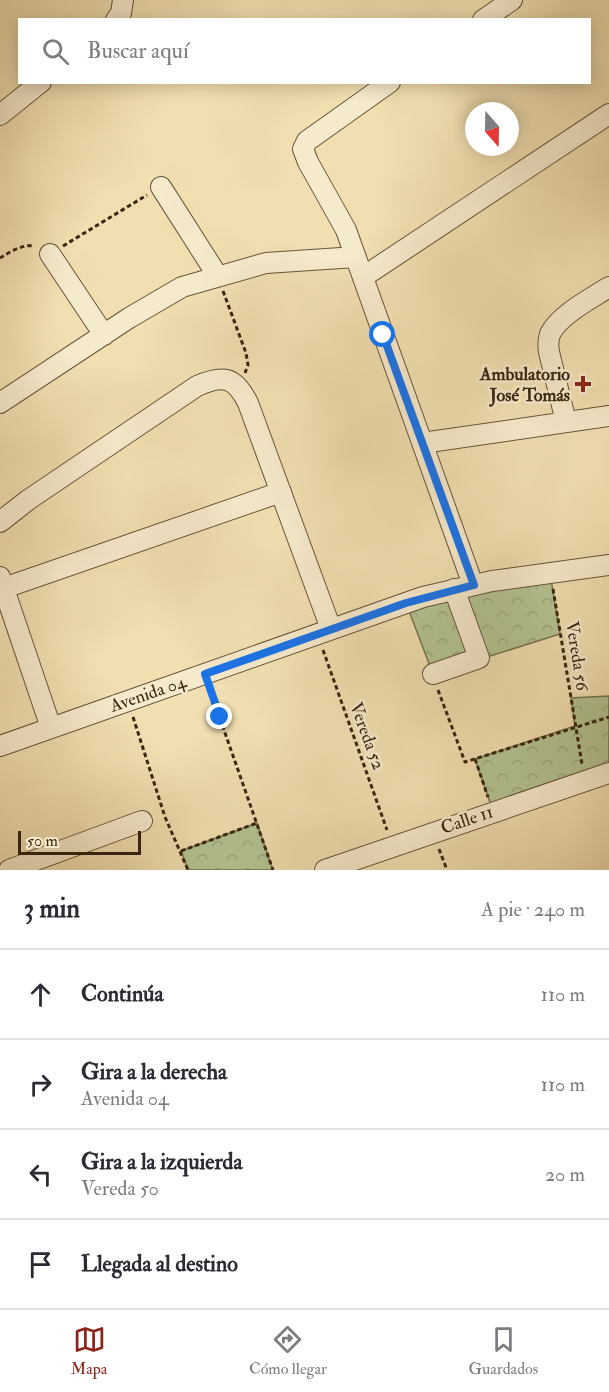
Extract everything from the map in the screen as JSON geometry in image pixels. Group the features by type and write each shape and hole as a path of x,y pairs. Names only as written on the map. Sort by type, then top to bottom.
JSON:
{"street":[{"path":"117,18 121,13 123,0"},
{"path":"486,18 512,0"},
{"path":"0,115 39,84"},
{"path":"387,84 307,141 303,149 339,216 356,256 422,443 464,587 478,658 433,674"},
{"path":"363,276 609,114"},
{"path":"161,187 217,275"},
{"path":"50,254 104,335"},
{"path":"0,402 182,287 256,265 288,260 356,256"},
{"path":"566,422 549,352 548,342 551,332 571,312 609,287"},
{"path":"0,522 28,500 197,386 221,379 237,384 248,403 281,492 324,632"},
{"path":"422,443 609,416"},
{"path":"51,728 2,582 281,492"},
{"name":"Avenida 04","path":"0,746 423,597 464,587 609,565"},
{"name":"Calle 11","path":"325,870 609,772"},
{"path":"9,870 142,821"}],"path":[{"path":"0,257 28,245 40,247 50,254 161,187"},
{"path":"217,275 248,359 246,371 237,384"},
{"name":"Vereda 56","path":"550,573 584,780"},
{"name":"Vereda 52","path":"324,632 393,846"},
{"path":"205,674 273,870"},
{"path":"433,674 465,762 609,717"},
{"path":"128,701 165,817 188,870"},
{"path":"475,759 493,811"},
{"path":"181,851 257,823"}],"green space":[{"path":"550,573 560,634 433,674 406,603"},
{"path":"609,696 609,773 493,811 475,759 575,726 571,698"},
{"path":"257,823 273,870 188,870 181,851"}],"place":[{"name":"Ambulatorio José Tomás","path":"583,384"}],"route":[{"path":"220,717 205,674 423,597 474,585 383,335"}]}
